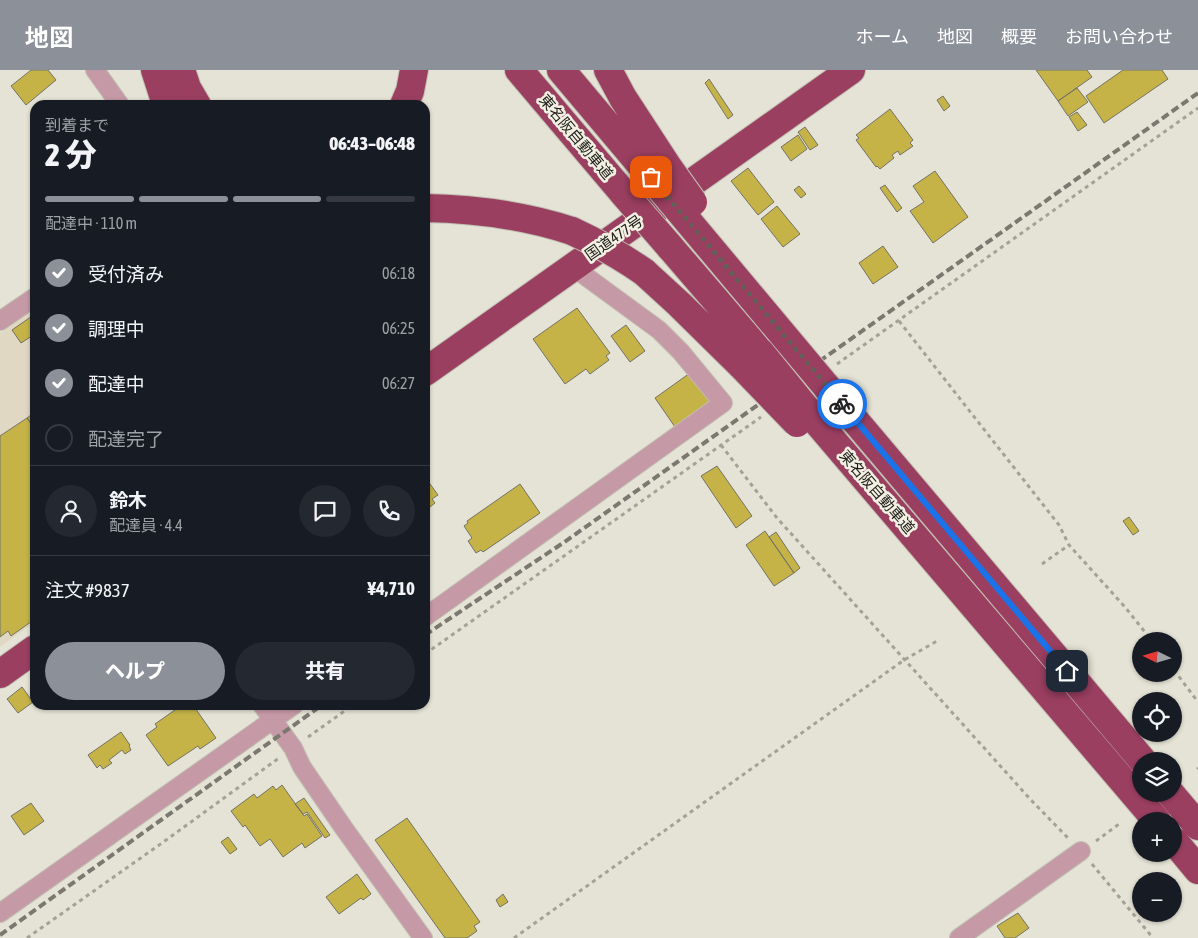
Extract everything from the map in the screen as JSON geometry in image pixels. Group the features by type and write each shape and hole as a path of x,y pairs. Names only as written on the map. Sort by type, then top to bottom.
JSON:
{"highway":[{"path":"155,70 165,100"},
{"path":"181,70 187,88 194,100"},
{"path":"406,100 414,70"},
{"name":"東名阪自動車道","path":"519,70 670,247 752,360"},
{"name":"東名阪自動車道","path":"561,70 658,170 826,386 1135,752"},
{"path":"608,70 658,170"},
{"name":"国道477号","path":"430,368 851,70"},
{"path":"430,208 478,210 512,215 572,231 598,243 644,272 752,360 1149,812"},
{"path":"0,674 30,653"},
{"path":"1178,802 1198,826"},
{"path":"1182,851 1198,870"}],"street":[{"path":"95,70 116,100"},
{"path":"430,613 723,403 681,352 659,330 573,267"},
{"path":"0,322 30,301"},
{"path":"266,710 293,748 302,767 343,828 423,938"},
{"path":"0,912 287,710"},
{"path":"959,938 1081,851"}],"path":[{"path":"1145,632 1070,545 1059,525 899,321 1198,108"},
{"path":"430,650 721,445 777,518 1031,800 1081,851 1153,938"},
{"path":"1042,564 1070,545"},
{"path":"514,938 904,660 937,641"},
{"path":"1182,681 1198,702"},
{"path":"27,938 347,710"},
{"path":"1081,851 1119,824"}],"shaded area":[{"path":"30,312 30,626 0,647 0,333"}],"building":[{"path":"31,70 48,70 56,80 26,105 11,86"},
{"path":"1036,70 1087,70 1092,77 1058,101"},
{"path":"1123,70 1162,70 1168,79 1104,123 1086,96"},
{"path":"709,79 733,115 728,119 705,83"},
{"path":"1077,88 1088,102 1068,116 1058,101"},
{"path":"943,96 950,106 944,111 937,100"},
{"path":"890,109 913,140 910,143 913,146 900,155 898,151 892,155 894,158 880,169 876,167 856,140 859,138 856,135"},
{"path":"1077,112 1087,125 1078,131 1069,117"},
{"path":"805,127 818,145 810,150 798,132"},
{"path":"798,135 807,149 791,161 781,147"},
{"path":"748,168 774,202 758,215 731,181"},
{"path":"935,171 968,217 933,243 910,211 924,202 913,186"},
{"path":"885,185 902,208 897,212 880,188"},
{"path":"799,186 806,194 801,198 794,190"},
{"path":"777,206 800,234 783,247 761,219"},
{"path":"883,246 898,267 873,284 859,263"},
{"path":"577,308 610,353 606,356 609,360 590,374 586,369 565,384 533,339"},
{"path":"30,317 30,337 21,343 12,330"},
{"path":"626,325 645,351 630,362 611,336"},
{"path":"690,373 710,402 675,427 655,398"},
{"path":"27,418 30,422 30,623 11,636 8,631 0,637 0,436"},
{"path":"717,466 752,516 736,528 701,476"},
{"path":"430,484 438,495 432,499 435,503 430,507"},
{"path":"520,484 540,513 483,552 481,550 476,553 468,541 472,538 464,526 468,523 467,521"},
{"path":"1129,517 1139,531 1133,535 1123,521"},
{"path":"765,531 794,573 774,586 746,545"},
{"path":"776,532 800,568 794,573 769,537"},
{"path":"22,687 30,698 30,704 18,713 7,699"},
{"path":"175,710 196,710 216,738 200,749 198,746 168,766 146,735 157,727 155,724"},
{"path":"121,732 130,745 131,750 125,754 122,750 109,760 112,763 103,769 100,765 97,768 88,755"},
{"path":"282,785 304,816 307,814 322,836 305,848 302,843 283,857 270,839 260,846 245,825 243,827 231,811 254,794 257,798 273,786 276,790"},
{"path":"304,798 330,835 325,838 307,812 303,814 295,804"},
{"path":"31,803 44,821 24,835 11,816"},
{"path":"407,818 480,922 474,926 477,931 467,938 445,938 375,840"},
{"path":"228,837 237,849 230,854 221,842"},
{"path":"357,874 371,894 363,900 361,898 339,914 326,897"},
{"path":"503,894 508,902 500,907 496,900"},
{"path":"1018,913 1029,928 1015,938 1005,938 997,926"}],"railway":[{"path":"430,632 563,543 1198,93"},
{"path":"0,935 315,710"}],"way so far":[{"path":"651,177 842,404"}],"route":[{"path":"842,404 1067,671"}]}
